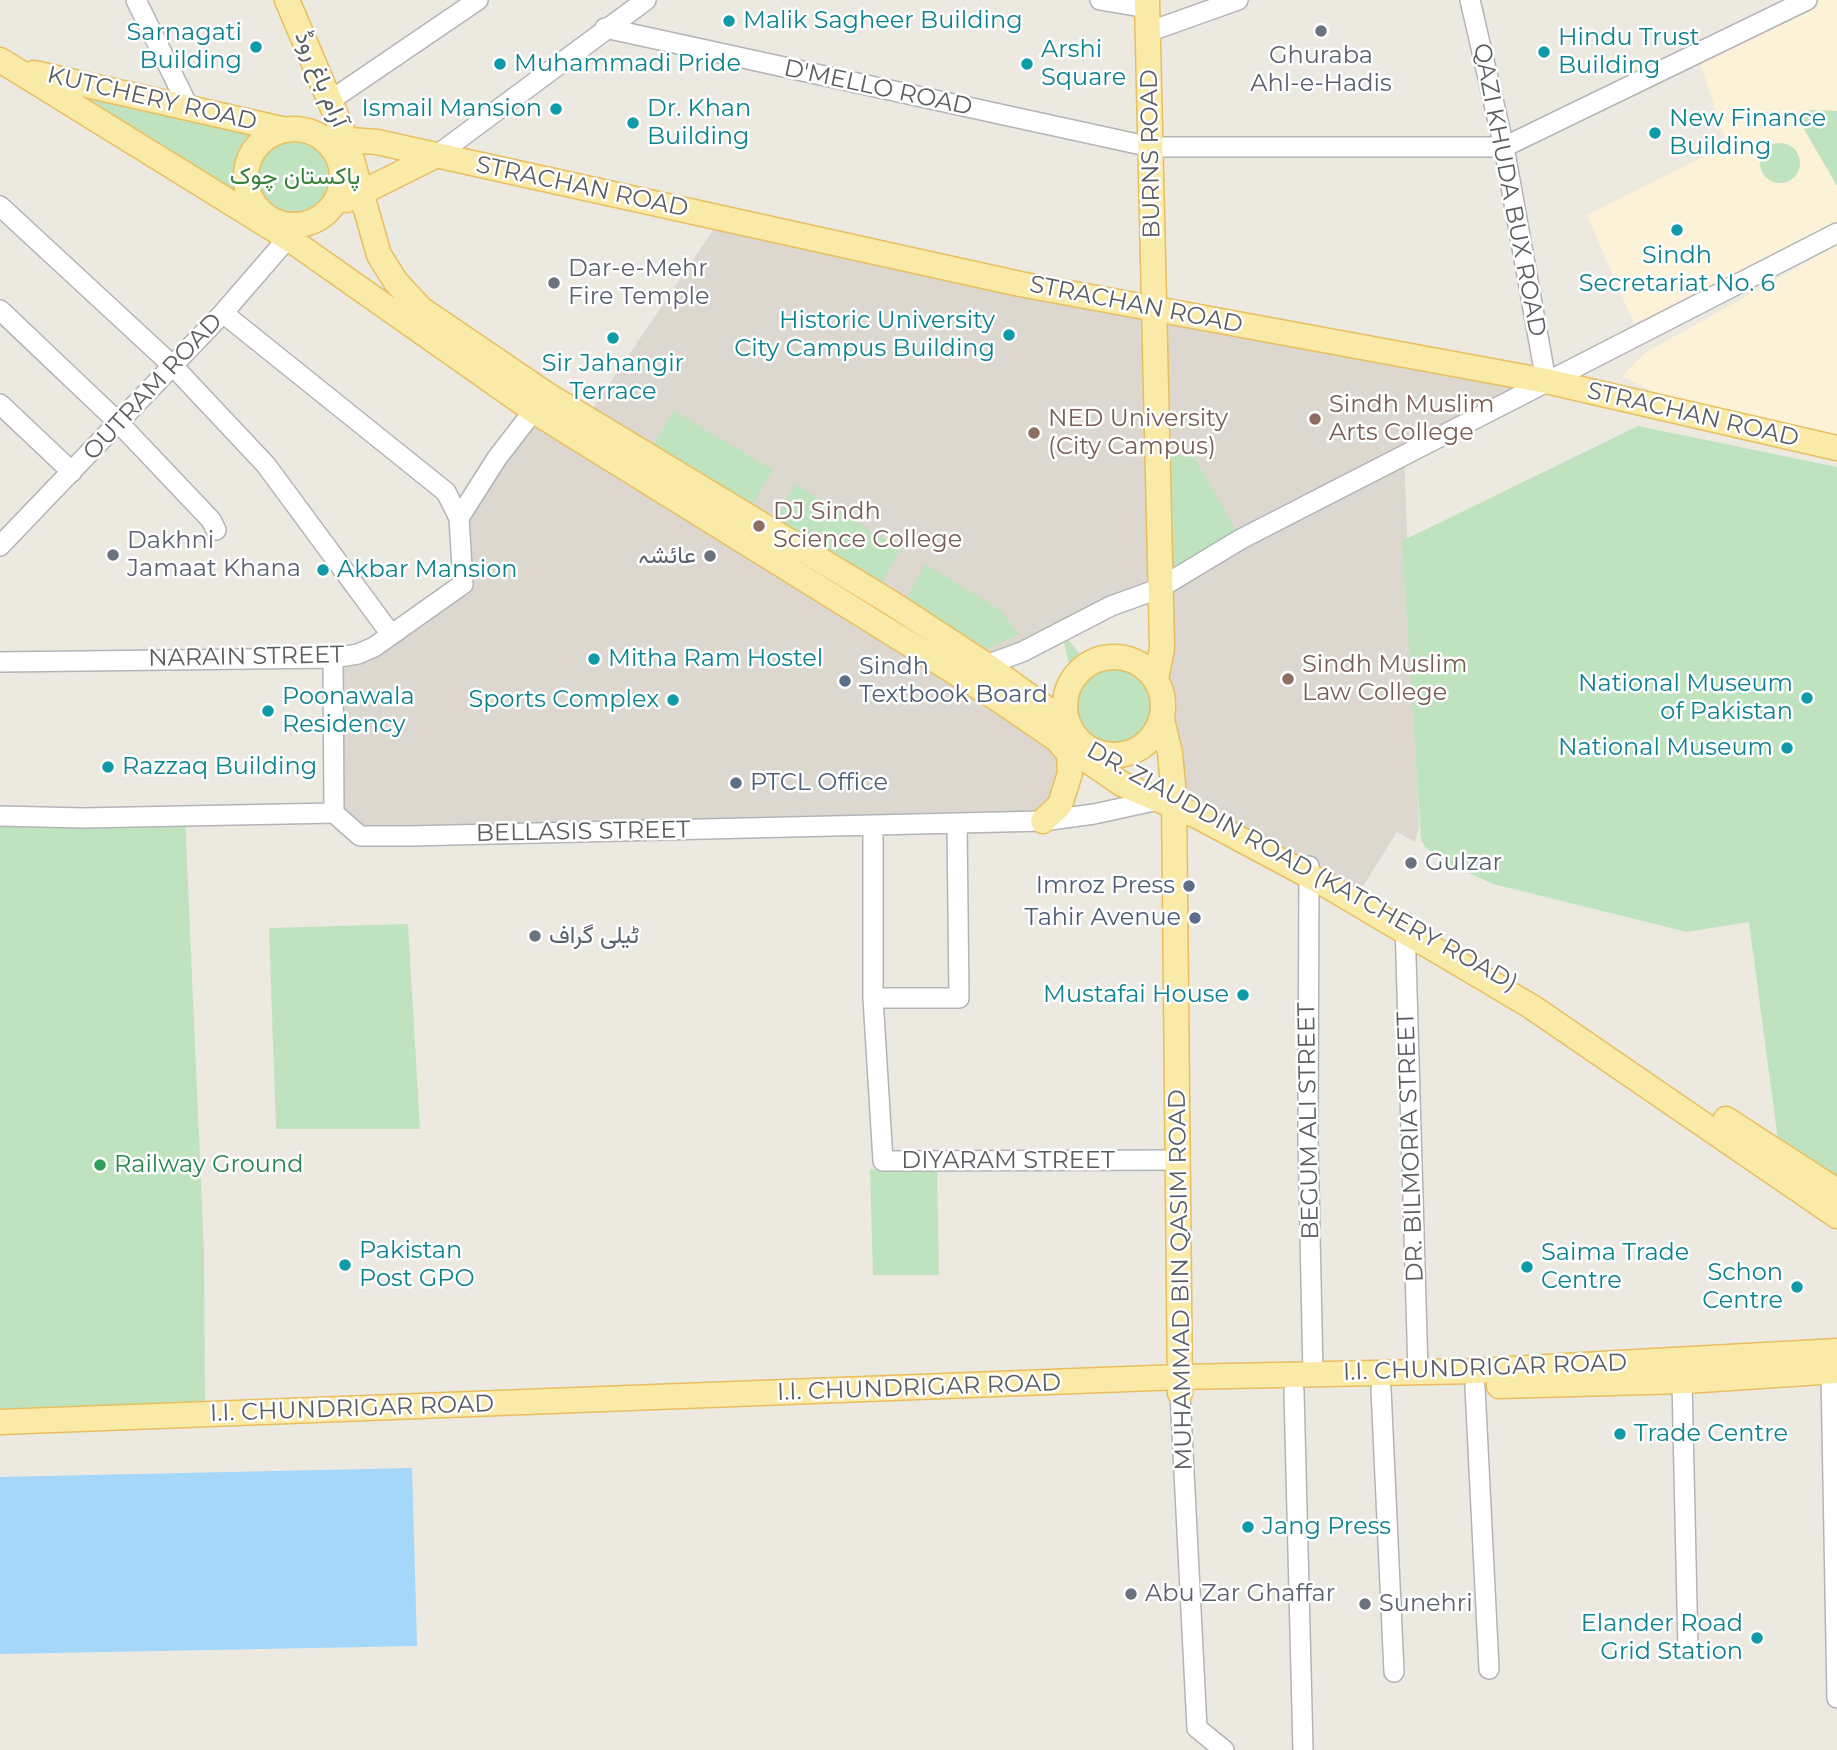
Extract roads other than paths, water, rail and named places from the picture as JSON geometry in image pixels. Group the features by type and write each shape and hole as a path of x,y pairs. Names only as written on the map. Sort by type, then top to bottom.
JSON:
{"main road":[{"name":"آرام باغ روڈ","path":"287,0 331,100 334,138 362,193 379,255 396,282 421,309"},
{"name":"BURNS ROAD","path":"1148,13 1155,309"},
{"name":"KUTCHERY ROAD","path":"9,65 286,130"},
{"name":"DR. ZIAUDDIN ROAD (KATCHERY ROAD)","path":"9,65 295,231 540,403 998,699 1075,742 1169,801 1308,871 1540,1000 1837,1191"},
{"path":"301,129 334,138 332,147 341,168 340,189 333,204 322,216 295,231 262,213 252,201 246,170 251,156 271,134 301,129"},
{"name":"STRACHAN ROAD","path":"334,138 437,155 1020,284 1546,381 1837,448"},
{"path":"333,204 362,193 437,155"},
{"name":"DR. ZIAUDDIN ROAD (KATCHERY ROAD)","path":"421,309 540,403 881,597 986,665 1057,716 1075,742"},
{"path":"1155,309 1158,589 1162,648 1156,679"},
{"path":"1043,821 1060,804 1070,773 1069,754 1075,742 1068,690 1073,679 1095,660 1120,657 1136,663 1156,679 1162,695 1162,720 1149,741 1135,751 1119,754 1075,742"},
{"name":"MUHAMMAD BIN QASIM ROAD","path":"1162,720 1170,753 1179,1160 1180,1385"},
{"name":"DR. ZIAUDDIN ROAD (KATCHERY ROAD)","path":"1405,927 1532,1007 1837,1216"},
{"name":"I.I. CHUNDRIGAR ROAD","path":"0,1437 1180,1385 1313,1375 1835,1365"},
{"name":"I.I. CHUNDRIGAR ROAD","path":"0,1422 1180,1385 1294,1391 1682,1381 1835,1365"}],"street":[{"path":"136,0 188,106"},
{"path":"437,155 646,0"},
{"path":"1100,0 1148,13 1238,0"},
{"name":"QAZI KHUDA BUX ROAD","path":"1470,0 1504,147 1546,381"},
{"path":"1504,147 1807,0"},
{"path":"331,100 473,2"},
{"name":"D'MELLO ROAD","path":"605,28 1151,147 1504,147"},
{"path":"0,206 173,366 265,465 390,633"},
{"name":"OUTRAM ROAD","path":"2,541 173,366 295,231"},
{"path":"986,665 1021,652 1111,606 1158,589 1241,539 1837,233"},
{"path":"0,310 119,423 211,520 216,530"},
{"path":"223,313 446,492 459,518"},
{"path":"459,518 497,458 540,403"},
{"path":"0,404 72,472"},
{"name":"NARAIN STREET","path":"0,662 333,658 366,650 463,584 459,518"},
{"path":"0,816 83,818 334,813 333,658"},
{"name":"BELLASIS STREET","path":"334,813 360,836 1043,821 1169,801"},
{"path":"873,825 873,999 960,998 957,823"},
{"name":"BEGUM ALI STREET","path":"1308,871 1308,1139 1313,1375"},
{"name":"DR. BILMORIA STREET","path":"1405,927 1418,1372"},
{"name":"DIYARAM STREET","path":"873,999 883,1161 1179,1160"},
{"path":"1835,1365 1837,1698"},
{"path":"1682,1381 1688,1650"},
{"name":"MUHAMMAD BIN QASIM ROAD","path":"1180,1385 1197,1728 1224,1750"},
{"path":"1475,1387 1489,1669"},
{"path":"1381,1389 1394,1672"},
{"path":"1294,1391 1303,1750"}],"water":[{"path":"412,1468 417,1646 0,1654 0,1477"}],"place":[{"name":"Malik Sagheer Building","path":"729,21"},
{"name":"Ghuraba Ahl-e-Hadis","path":"1321,31"},
{"name":"Sarnagati Building","path":"256,47"},
{"name":"Hindu Trust Building","path":"1544,52"},
{"name":"Muhammadi Pride","path":"500,64"},
{"name":"Arshi Square","path":"1027,64"},
{"name":"Ismail Mansion","path":"556,109"},
{"name":"Dr. Khan Building","path":"633,123"},
{"name":"New Finance Building","path":"1655,133"},
{"name":"Sindh Secretariat No. 6","path":"1677,230"},
{"name":"Dar-e-Mehr Fire Temple","path":"554,283"},
{"name":"Historic University City Campus Building","path":"1009,335"},
{"name":"Sir Jahangir Terrace","path":"613,338"},
{"name":"Sindh Muslim Arts College","path":"1315,419"},
{"name":"NED University (City Campus)","path":"1034,433"},
{"name":"DJ Sindh Science College","path":"759,526"},
{"name":"Dakhni Jamaat Khana","path":"113,555"},
{"name":"عائشہ","path":"710,556"},
{"name":"Akbar Mansion","path":"323,570"},
{"name":"Mitha Ram Hostel","path":"594,659"},
{"name":"Sindh Muslim Law College","path":"1288,679"},
{"name":"Sindh Textbook Board","path":"845,681"},
{"name":"National Museum of Pakistan","path":"1807,698"},
{"name":"Sports Complex","path":"673,700"},
{"name":"Poonawala Residency","path":"268,711"},
{"name":"National Museum","path":"1787,748"},
{"name":"Razzaq Building","path":"108,767"},
{"name":"PTCL Office","path":"736,783"},
{"name":"Gulzar","path":"1411,863"},
{"name":"Imroz Press","path":"1189,886"},
{"name":"Tahir Avenue","path":"1195,918"},
{"name":"ٹیلی گراف","path":"535,936"},
{"name":"Mustafai House","path":"1243,995"},
{"name":"Railway Ground","path":"100,1165"},
{"name":"Pakistan Post GPO","path":"345,1265"},
{"name":"Saima Trade Centre","path":"1527,1267"},
{"name":"Schon Centre","path":"1797,1287"},
{"name":"Trade Centre","path":"1620,1434"},
{"name":"Jang Press","path":"1248,1527"},
{"name":"Abu Zar Ghaffar","path":"1131,1594"},
{"name":"Sunehri","path":"1365,1604"},
{"name":"Elander Road Grid Station","path":"1757,1638"}],"park label":[{"name":"پاکستان چوک","path":"295,177"}]}
